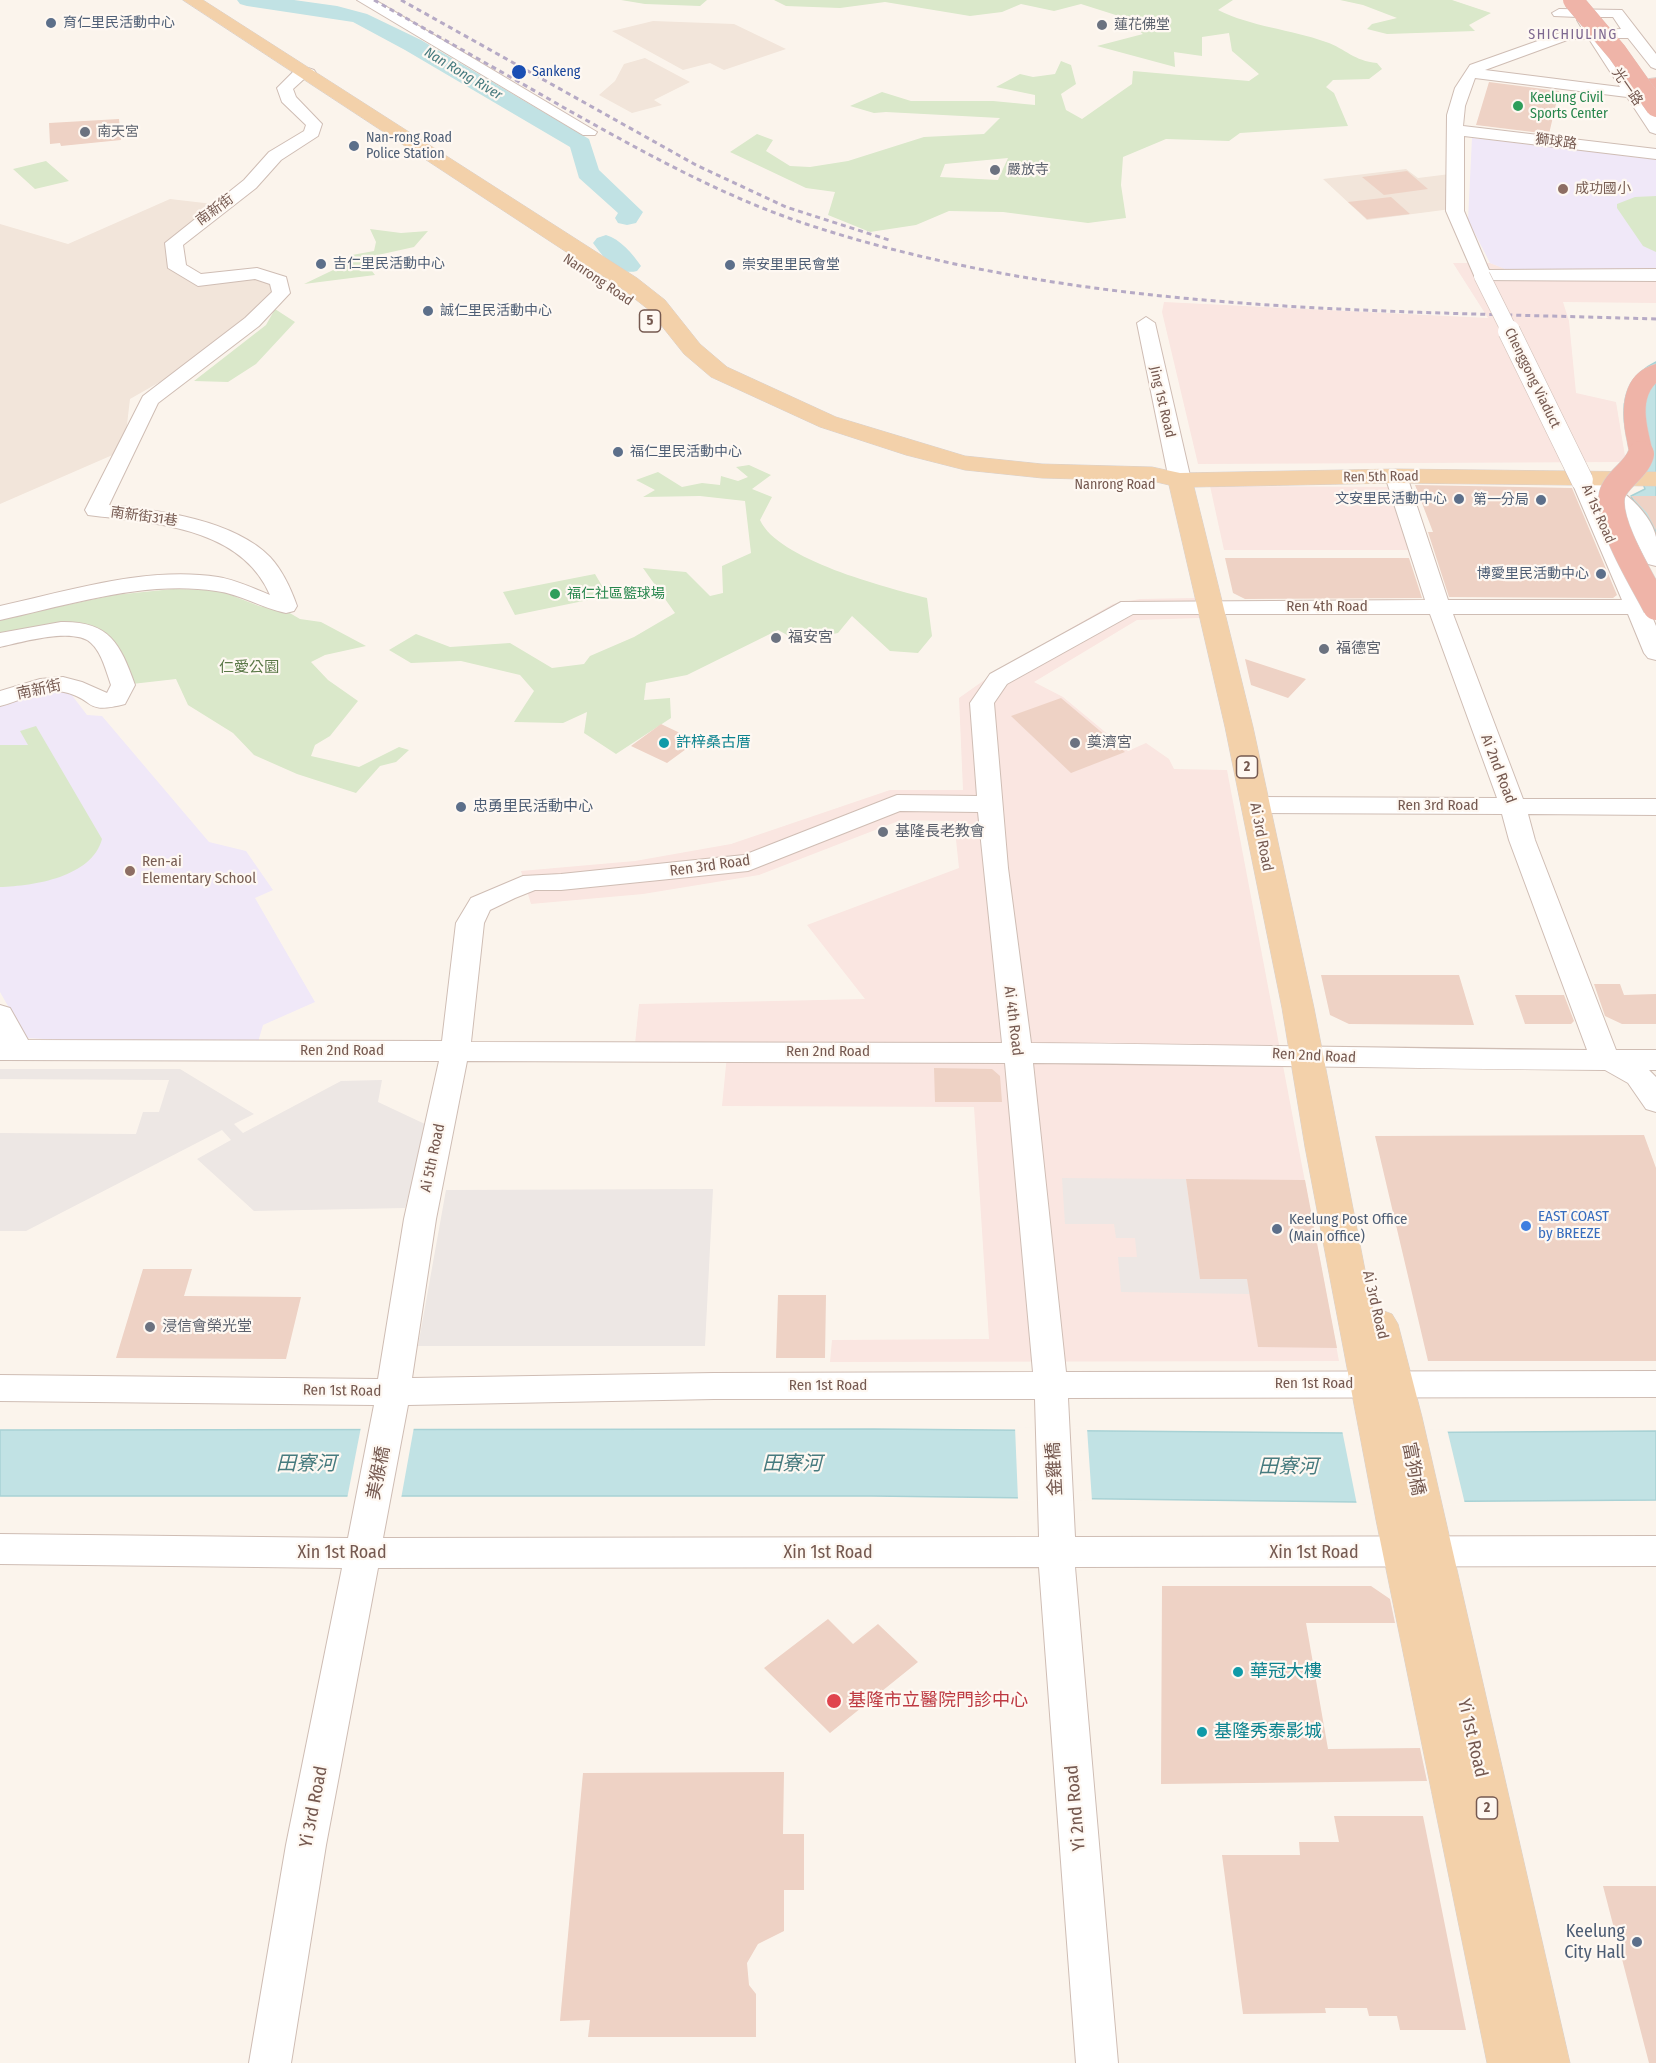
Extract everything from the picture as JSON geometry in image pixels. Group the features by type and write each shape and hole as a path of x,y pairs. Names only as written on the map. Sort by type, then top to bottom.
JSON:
{"highway":[{"path":"1581,4 1655,84"},
{"path":"1581,4 1656,107"},
{"path":"1650,607 1614,517 1611,497 1614,489 1639,464 1640,440 1631,404 1636,390 1656,371"},
{"path":"1656,388 1646,405 1656,453 1647,475 1626,491 1622,506 1630,529 1656,584"}],"main road":[{"name":"Nanrong Road","path":"174,0 304,74"},
{"name":"Nanrong Road","path":"191,0 304,74 626,297 643,311 676,357 686,365 712,382 767,409 875,451 957,474 1090,486 1154,486 1180,480"},
{"name":"Ren 5th Road","path":"1180,480 1396,476 1582,480 1656,479"},
{"name":"Ai 3rd Road","path":"1180,480 1255,806 1307,1054 1322,1146 1382,1384"},
{"name":"富狗橋","path":"1382,1384 1417,1553"},
{"name":"Yi 1st Road","path":"1417,1553 1512,2063"},
{"name":"Yi 1st Road","path":"1417,1553 1545,2063"}],"street":[{"path":"364,0 589,132"},
{"path":"1559,13 1581,4 1617,13 1630,33 1656,64"},
{"name":"光一路","path":"1581,4 1591,32 1656,129"},
{"path":"1456,130 1453,119 1469,73 1476,68 1568,35 1591,32 1630,33"},
{"path":"1469,73 1630,93"},
{"name":"南新街","path":"273,304 281,293 279,281 257,273 198,280 177,268 174,243 249,184 275,156 312,133 314,124 288,99 285,88 304,74"},
{"name":"獅球路","path":"1456,130 1656,154"},
{"name":"Chenggong Viaduct","path":"1456,130 1455,211 1482,276 1582,480"},
{"path":"1482,276 1656,275"},
{"name":"南新街31巷","path":"0,613 112,589 172,583 217,584 257,600 286,606 260,559 226,539 186,522 96,510 150,400 273,304"},
{"name":"Jing 1st Road","path":"1146,323 1180,480"},
{"name":"Ai 2nd Road","path":"1396,476 1456,659 1513,806 1522,840 1605,1059"},
{"name":"Ai 1st Road","path":"1582,480 1608,490 1629,506 1656,559"},
{"name":"Ai 1st Road","path":"1582,480 1650,607 1656,653"},
{"name":"Ren 4th Road","path":"1013,670 1129,607 1650,607"},
{"name":"南新街","path":"0,640 74,630 92,632 104,643 123,685 117,699 100,702 73,685 59,682 0,699"},
{"name":"Ai 4th Road","path":"1013,670 998,679 982,703 992,804 995,868 1018,1053 1051,1386"},
{"name":"Ren 3rd Road","path":"470,923 480,904 532,882 561,882 748,863 897,803 992,804"},
{"name":"Ren 3rd Road","path":"1255,806 1656,807"},
{"name":"Ai 5th Road","path":"392,1392 420,1220 455,1052 470,923"},
{"path":"0,1015 10,1050"},
{"name":"Ren 2nd Road","path":"10,1050 1307,1054 1343,1059 1656,1060"},
{"path":"1605,1059 1635,1073 1648,1086 1656,1102"},
{"name":"Ren 1st Road","path":"0,1388 392,1392 714,1386 1656,1384"},
{"name":"金雞橋","path":"1051,1386 1057,1553"},
{"name":"美猴橋","path":"364,1553 392,1392"},
{"name":"Xin 1st Road","path":"0,1549 364,1553 1656,1551"},
{"name":"Yi 3rd Road","path":"270,2063 306,1845 364,1553"},
{"name":"Yi 2nd Road","path":"1057,1553 1057,1589 1097,2063"}],"shaded area":[{"path":"653,21 734,24 786,49 724,70 710,63 683,70 612,31"},
{"path":"645,58 690,82 654,100 662,105 632,113 599,95 615,81 624,64"},
{"name":"成功國小","path":"1472,138 1656,158 1656,271 1510,271 1490,263 1468,220"},
{"path":"1406,169 1418,178 1450,174 1451,209 1367,220 1323,179"},
{"path":"170,199 213,204 174,243 177,268 198,280 257,273 281,293 200,359 130,399 124,450 0,504 0,224 68,244"},
{"path":"1453,263 1490,263 1511,271 1656,271 1656,303 1563,302 1569,321 1576,393 1616,402 1626,462 1198,464 1162,312 1164,302 1488,318"},
{"path":"1210,486 1396,487 1417,550 1224,550"},
{"path":"1195,598 1200,618 1137,620 1034,682 1063,697 1128,751 1146,743 1169,759 1174,769 1227,770 1339,1361 830,1362 832,1340 989,1339 974,1107 722,1106 727,1055 634,1054 639,1004 865,999 807,925 959,868 954,821 901,820 759,875 643,894 531,904 521,871 635,861 731,844 890,790 963,790 959,698 1000,669 1113,604 1140,599"},
{"name":"Ren-ai Elementary School","path":"56,687 68,690 87,715 102,716 209,842 246,851 273,890 255,898 315,1002 263,1025 258,1042 187,1047 26,1038 0,992 0,704"},
{"path":"0,1069 180,1069 254,1114 234,1124 243,1133 341,1081 382,1080 378,1102 427,1125 405,1208 254,1211 197,1159 231,1140 222,1130 26,1231 0,1231 0,1133 136,1134 143,1112 159,1112 169,1080 0,1079"},
{"path":"1062,1178 1186,1179 1200,1279 1247,1279 1250,1294 1121,1292 1118,1257 1137,1257 1135,1238 1116,1238 1114,1224 1065,1224"},
{"path":"713,1189 705,1346 418,1346 446,1190"}],"green space":[{"path":"621,0 707,0 700,6 645,4"},
{"path":"774,0 1233,0 1218,10 1244,20 1326,42 1362,60 1377,63 1382,69 1369,79 1333,80 1326,87 1334,93 1348,126 1240,133 1229,141 1166,139 1123,157 1121,185 1126,218 1088,223 1003,212 949,211 916,225 870,232 828,215 835,192 806,188 730,152 757,134 773,140 766,151 790,166 810,167 848,161 924,137 984,134 1000,118 874,113 850,106 882,92 911,101 993,101 1035,105 1035,95 996,87 1020,74 1033,77 1055,74 1061,61 1071,65 1076,84 1061,94 1066,110 1082,119 1132,84 1133,71 1249,81 1259,74 1232,51 1229,33 1202,37 1202,56 1174,52 1175,67 1097,46 1143,34 1122,17 1081,4 1054,11 1021,4 1002,12 970,16 885,2 840,8 786,6","holes":["1008,158 998,180 940,177 945,164"]},
{"path":"1340,0 1452,0 1491,13 1469,25 1475,31 1387,34 1367,29 1372,24 1397,18 1363,5"},
{"path":"46,161 69,181 35,189 13,169"},
{"path":"1656,196 1656,252 1643,246 1617,208 1617,204 1635,197"},
{"path":"370,229 401,233 428,231 414,247 378,255 369,267 375,275 304,284 352,261 352,255 374,251 376,242"},
{"path":"275,309 295,322 256,364 228,382 194,381 266,325"},
{"path":"749,465 771,475 752,489 772,497 760,520 771,534 788,548 834,570 927,598 932,636 918,653 890,651 852,616 838,633 798,641 778,630 687,675 646,683 644,700 670,698 671,718 616,754 584,733 587,712 563,723 514,722 534,691 520,675 461,661 411,663 389,650 416,634 450,647 510,643 552,668 584,664 590,656 634,637 675,613 643,568 686,572 710,596 723,593 722,566 751,553 745,501 700,496 643,497 655,490 636,480 658,472 682,487 702,483 720,485 721,476 738,481 748,477 736,467"},
{"name":"福仁社區籃球場","path":"595,574 608,596 515,615 503,592"},
{"name":"仁愛公園","path":"173,589 218,590 259,606 288,612 300,619 321,622 366,646 325,655 311,662 328,680 358,701 330,736 315,745 311,756 359,767 399,747 409,750 396,762 380,766 356,793 297,774 254,755 233,733 188,705 176,679 132,684 99,629 0,639 0,619 114,595"},
{"path":"36,726 102,839 96,852 74,871 45,881 0,887 0,745 28,745 20,731"}],"water":[{"path":"1656,362 1656,546 1631,496 1645,489 1632,455 1624,420 1629,387 1639,373"},
{"name":"田寮河","path":"874,1429 1343,1433 1656,1431 1656,1500 1355,1502 872,1496 0,1496 0,1430"}],"pier":[{"path":"361,1427 414,1427 401,1499 347,1499"},
{"path":"1015,1427 1087,1428 1092,1501 1018,1500"},
{"path":"1447,1429 1465,1504 1357,1505 1342,1430"}],"building":[{"name":"Keelung Civil Sports Center","path":"1489,82 1559,91 1549,134 1476,125"},
{"name":"南天宮","path":"119,119 121,140 61,146 60,143 50,144 49,123"},
{"path":"1407,171 1428,189 1384,195 1362,177"},
{"path":"1391,197 1410,214 1367,219 1348,202"},
{"path":"1415,485 1572,488 1617,595 1613,598 1449,597 1428,532 1433,532"},
{"path":"1631,496 1656,496 1656,530 1647,513"},
{"path":"1225,558 1409,558 1422,598 1245,599 1233,593"},
{"path":"1245,659 1306,679 1288,698 1251,685"},
{"name":"奠濟宮","path":"1061,698 1125,752 1071,773 1011,716"},
{"name":"許梓桑古厝","path":"661,724 697,741 667,763 631,746"},
{"path":"1321,975 1459,975 1474,1025 1349,1024 1330,1015"},
{"path":"1594,984 1620,984 1624,995 1656,994 1656,1024 1622,1024 1605,1016"},
{"path":"1515,995 1564,995 1574,1021 1571,1024 1525,1024"},
{"path":"934,1068 992,1069 1000,1076 1002,1102 935,1102"},
{"name":"EAST COAST by BREEZE","path":"1644,1135 1656,1168 1656,1361 1428,1361 1375,1136"},
{"name":"Keelung Post Office (Main office)","path":"1186,1179 1305,1180 1337,1348 1258,1347 1247,1279 1200,1279"},
{"path":"143,1269 192,1269 184,1296 301,1297 286,1359 116,1358"},
{"path":"778,1295 826,1295 825,1358 776,1358"},
{"name":"華冠大樓","path":"1162,1586 1371,1586 1390,1599 1395,1623 1306,1623 1328,1749 1420,1748 1427,1781 1161,1784"},
{"name":"基隆市立醫院門診中心","path":"828,1619 853,1644 878,1624 918,1662 830,1733 764,1668"},
{"path":"784,1772 783,1834 804,1834 804,1890 784,1890 784,1931 758,1944 747,1963 749,1985 756,1994 756,2037 588,2037 590,2020 560,2021 583,1773"},
{"path":"1334,1816 1423,1816 1466,2030 1400,2030 1397,2016 1369,2016 1367,2008 1325,2008 1326,2013 1243,2014 1222,1855 1300,1855 1299,1842 1339,1842"},
{"name":"Keelung City Hall","path":"1603,1886 1656,1886 1656,2063 1649,2063"}],"waterway":[{"name":"Nan Rong River","path":"247,0 337,12 360,18 413,45 581,144 588,173 631,212 627,218"},
{"path":"606,243 628,266"}],"railway":[{"path":"374,0 655,158 714,187 806,224 909,254 1014,276 1120,291 1226,302 1334,309 1656,319"},
{"path":"401,0 696,165 786,207 892,241"}],"place":[{"name":"育仁里民活動中心","path":"51,23"},
{"name":"蓮花佛堂","path":"1102,25"},
{"name":"Sankeng","path":"519,72"},
{"name":"Keelung Civil Sports Center","path":"1518,106"},
{"name":"南天宮","path":"85,132"},
{"name":"Nan-rong Road Police Station","path":"354,146"},
{"name":"嚴放寺","path":"995,170"},
{"name":"成功國小","path":"1563,189"},
{"name":"吉仁里民活動中心","path":"321,264"},
{"name":"崇安里里民會堂","path":"730,265"},
{"name":"誠仁里民活動中心","path":"428,311"},
{"name":"福仁里民活動中心","path":"618,452"},
{"name":"文安里民活動中心","path":"1459,499"},
{"name":"第一分局","path":"1541,500"},
{"name":"博愛里民活動中心","path":"1601,574"},
{"name":"福仁社區籃球場","path":"555,594"},
{"name":"福安宮","path":"776,638"},
{"name":"福德宮","path":"1324,649"},
{"name":"許梓桑古厝","path":"664,743"},
{"name":"奠濟宮","path":"1075,743"},
{"name":"忠勇里民活動中心","path":"461,807"},
{"name":"基隆長老教會","path":"883,832"},
{"name":"Ren-ai Elementary School","path":"130,871"},
{"name":"EAST COAST by BREEZE","path":"1526,1226"},
{"name":"Keelung Post Office (Main office)","path":"1277,1229"},
{"name":"浸信會榮光堂","path":"150,1327"},
{"name":"華冠大樓","path":"1238,1672"},
{"name":"基隆市立醫院門診中心","path":"834,1701"},
{"name":"基隆秀泰影城","path":"1202,1732"},
{"name":"Keelung City Hall","path":"1637,1942"}],"district":[{"name":"SHICHIULING","path":"1573,35"}]}
